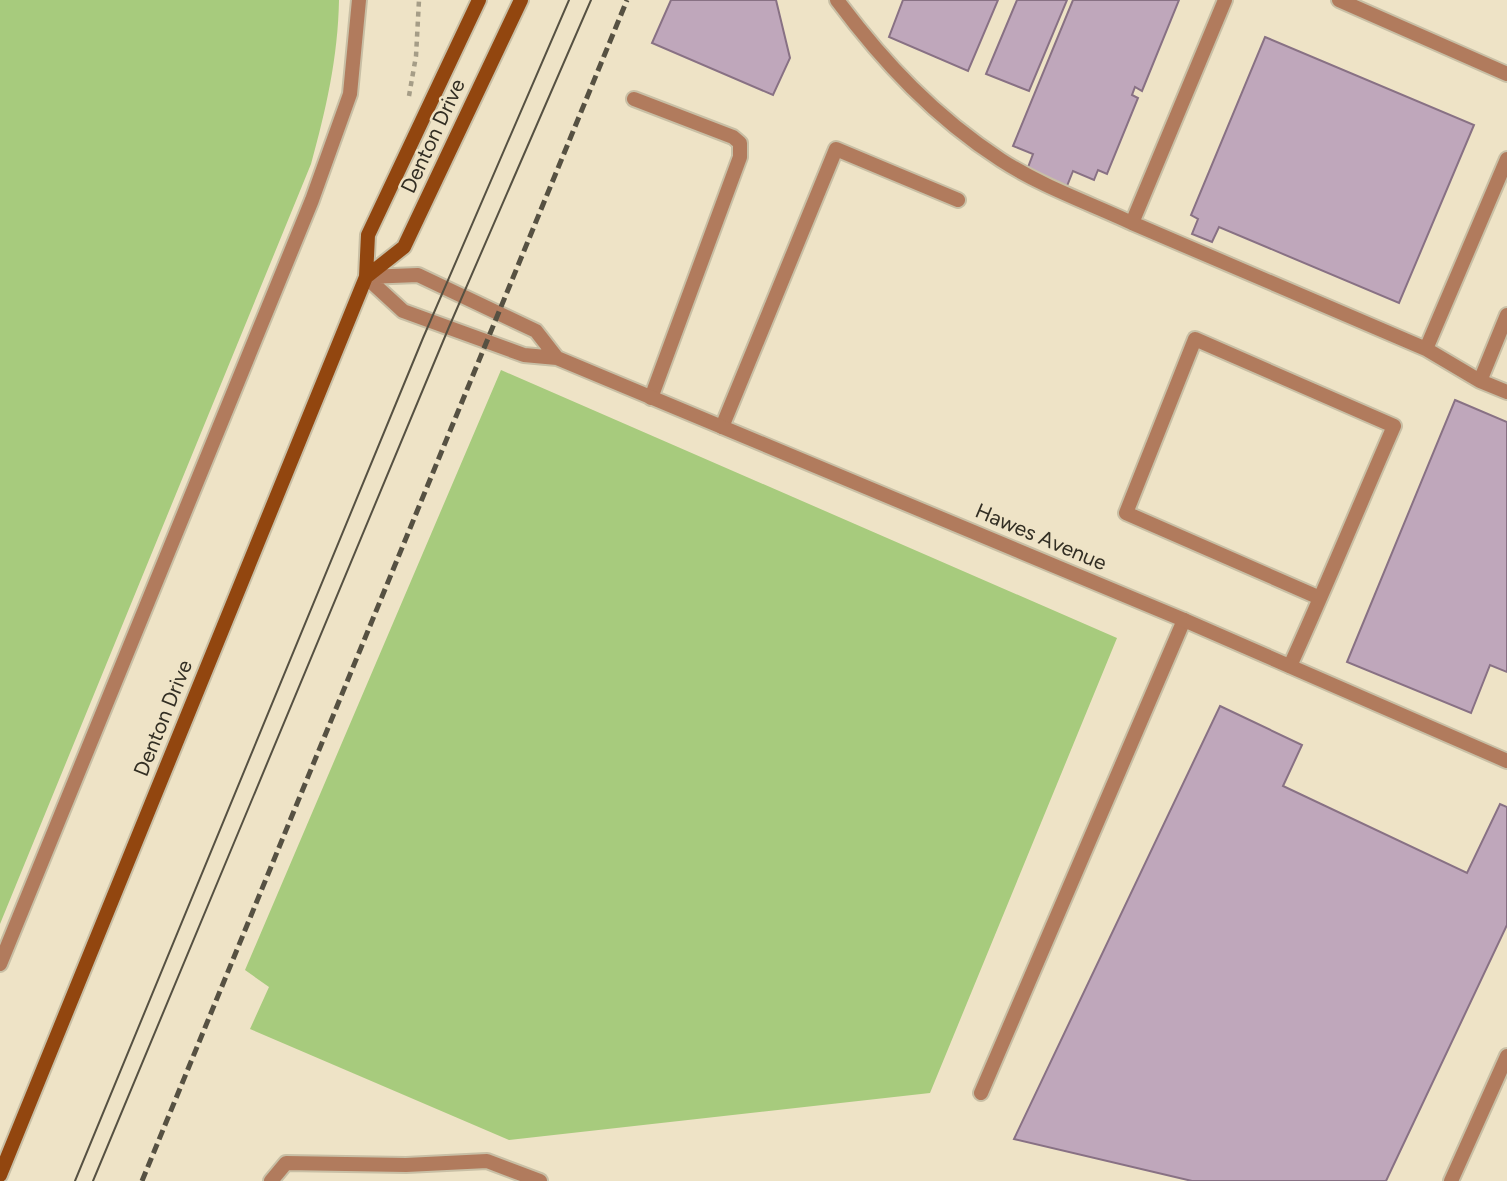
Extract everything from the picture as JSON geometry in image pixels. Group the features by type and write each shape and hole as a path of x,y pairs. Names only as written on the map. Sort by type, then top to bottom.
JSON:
{"main road":[{"name":"Denton Drive","path":"0,1175 366,277 368,235 478,0"},
{"name":"Denton Drive","path":"366,277 404,247 521,0"}],"street":[{"path":"0,964 312,200 350,94 359,0"},
{"path":"837,0 877,54 943,119 1004,162 1132,223 1426,349 1480,381 1507,392"},
{"path":"1132,223 1225,0"},
{"path":"1339,0 1507,74"},
{"path":"634,99 733,137 740,143 740,157 651,398"},
{"path":"722,427 836,149 958,200"},
{"path":"1426,349 1507,159"},
{"name":"Hawes Avenue","path":"366,277 418,275 536,331 557,358"},
{"name":"Hawes Avenue","path":"366,277 402,311 524,355 557,358 1184,620 1507,761"},
{"path":"1480,381 1507,315"},
{"path":"1290,666 1320,598 1394,426 1195,339 1126,513 1320,598"},
{"path":"981,1093 1184,620"},
{"path":"1451,1181 1507,1056"},
{"path":"271,1181 286,1163 406,1165 487,1161 540,1181"}],"path":[{"path":"409,97 416,55 419,0"}],"green space":[{"path":"0,0 339,0 330,83 311,164 0,924"},
{"path":"501,370 1117,638 930,1093 509,1140 250,1029 269,987 245,970"}],"building":[{"path":"671,0 776,0 790,58 773,95 652,43"},
{"path":"903,0 998,0 968,71 889,37"},
{"path":"1017,0 1067,0 1029,91 986,74"},
{"path":"1073,0 1179,0 1142,91 1135,87 1132,95 1138,98 1107,174 1098,170 1094,180 1073,171 1067,186 1027,170 1033,154 1013,146"},
{"path":"1265,37 1474,125 1399,303 1219,227 1212,242 1192,234 1198,219 1191,215"},
{"path":"1455,400 1507,422 1507,672 1490,665 1471,713 1347,662"},
{"path":"1220,706 1302,745 1283,786 1467,873 1500,804 1507,807 1507,925 1386,1181 1192,1181 1014,1139"}],"tram line":[{"path":"75,1181 423,338 569,0"},
{"path":"93,1181 449,327 591,0"}],"railway":[{"path":"142,1181 627,0"}]}
